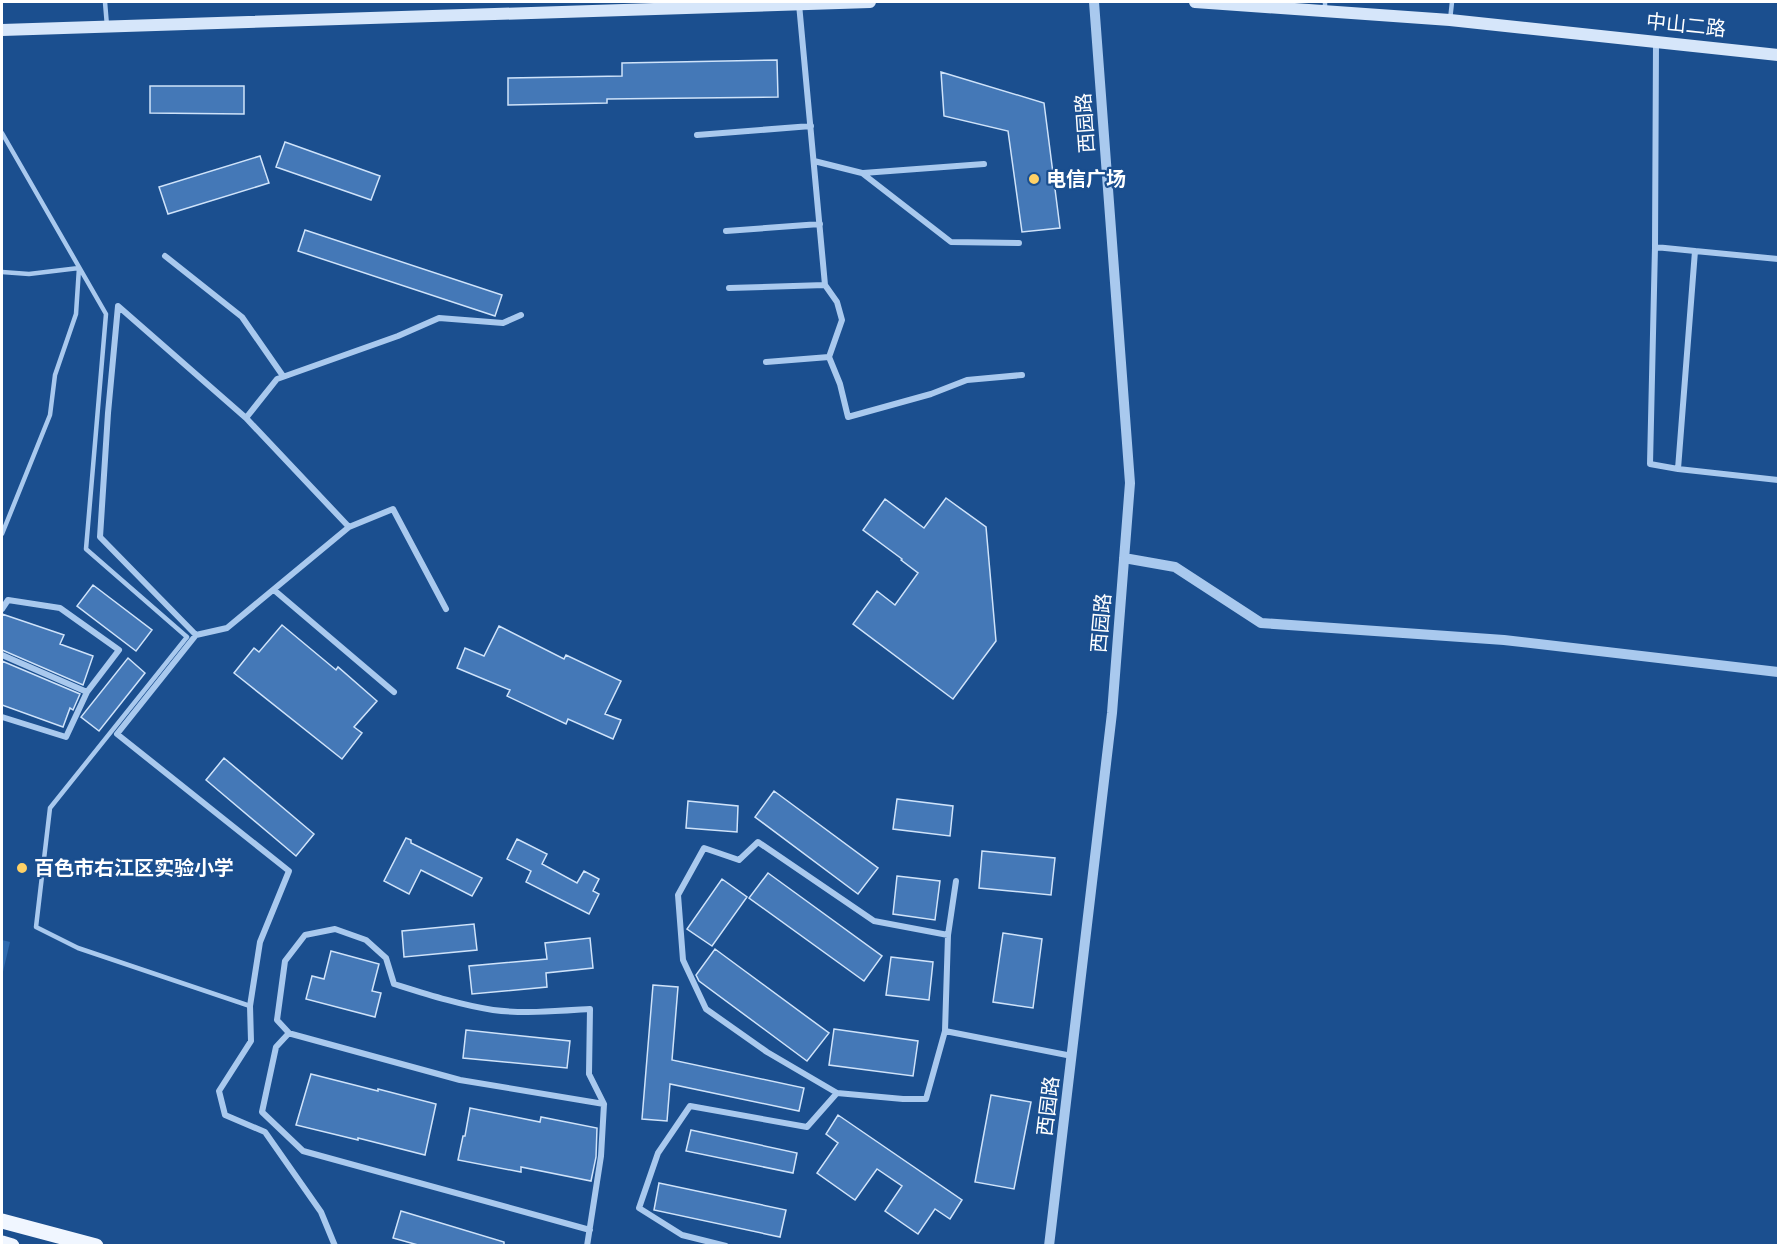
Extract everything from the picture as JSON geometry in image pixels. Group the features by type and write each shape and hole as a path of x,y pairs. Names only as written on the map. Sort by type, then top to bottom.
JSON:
{"main road":[{"path":"2,30 870,2"},
{"name":"中山二路","path":"1195,2 1325,6 1779,55"},
{"path":"2,1221 96,1245"},
{"path":"2,1243 12,1245"}],"street":[{"name":"西园路","path":"1049,1245 1112,713 1130,483 1094,2"},
{"path":"799,4 825,285 837,302 842,320 830,357 840,384 848,417 931,394 967,380 1022,375"},
{"path":"1656,42 1655,248 1650,464 1779,480"},
{"path":"697,135 811,126"},
{"path":"814,161 862,173 984,164"},
{"path":"862,173 951,242 1019,243"},
{"path":"726,231 820,224"},
{"path":"1655,248 1779,259"},
{"path":"1678,469 1695,251"},
{"path":"165,256 242,317 284,376"},
{"path":"729,288 825,285"},
{"path":"196,635 100,537 118,306 246,418 348,527"},
{"path":"246,418 277,379 284,376 398,336 439,318 504,323 521,315"},
{"path":"766,362 830,357"},
{"path":"335,1245 321,1212 265,1132 225,1115 219,1091 251,1041 250,1006 260,942 289,871 117,734 196,635 227,628 348,527 393,509 446,609"},
{"path":"1124,558 1175,567 1261,623 1504,640 1779,672"},
{"path":"274,590 394,692"},
{"path":"2,609 8,600 60,608 119,650 87,692 66,737 2,717"},
{"path":"2,655 87,692"},
{"path":"948,935 874,921 758,842 739,860 704,848 678,895 683,960 706,1009 767,1052 837,1093 926,1099 945,1031 948,935 957,880"},
{"path":"587,1245 601,1156 604,1104 589,1074 590,1010 551,1012 494,1010 394,984 386,958 366,940 334,929 305,934 285,961 277,1020 288,1033 460,1080 604,1104"},
{"path":"945,1031 1072,1056"},
{"path":"288,1033 276,1047 262,1112 303,1151 590,1230"},
{"path":"726,1245 682,1234 639,1208 658,1153 690,1106 807,1127 837,1093"}],"lane":[{"path":"105,2 107,26"},
{"path":"1450,20 1452,2"},
{"path":"2,133 106,314 86,549 187,637 50,808 36,927 78,948 250,1006"},
{"path":"2,273 29,274 79,268"},
{"path":"2,534 50,415 55,375 76,314 79,268"}],"shaded area":[{"path":"2,940 10,942 2,976"}],"building":[{"path":"777,60 778,97 607,99 607,103 508,105 508,78 622,76 622,63"},
{"name":"电信广场","path":"941,72 1044,103 1060,228 1022,232 1008,131 944,116"},
{"path":"150,86 244,86 244,114 150,113"},
{"path":"285,142 380,176 371,200 276,167"},
{"path":"260,156 269,183 168,214 159,187"},
{"path":"305,230 502,295 495,316 298,251"},
{"path":"946,498 986,527 996,641 953,699 853,624 877,591 895,605 918,573 863,530 885,499 924,528"},
{"path":"93,585 152,630 136,651 77,606"},
{"path":"2,614 64,635 60,644 93,656 83,685 2,650"},
{"path":"282,625 336,670 338,667 377,701 354,727 362,733 342,759 234,673 254,648 259,652"},
{"path":"499,626 564,659 566,655 621,681 605,714 621,720 613,739 568,719 566,724 507,696 510,690 457,668 465,648 484,656"},
{"path":"128,658 145,673 99,731 81,717"},
{"path":"2,661 80,694 73,710 70,708 63,727 2,705"},
{"path":"224,758 314,834 296,856 206,780"},
{"path":"774,791 878,868 858,894 755,817"},
{"path":"897,799 953,806 950,836 893,829"},
{"path":"688,801 738,806 737,832 686,828"},
{"path":"406,838 411,840 411,843 482,878 472,896 421,870 409,894 384,881"},
{"path":"517,839 547,854 542,864 577,883 584,871 599,879 593,891 599,894 589,914 526,882 531,871 507,859"},
{"path":"982,851 1055,858 1051,895 979,888"},
{"path":"768,873 882,956 864,981 749,898"},
{"path":"897,876 940,881 935,920 893,914"},
{"path":"722,879 747,897 712,946 687,929"},
{"path":"474,924 477,950 404,957 402,931"},
{"path":"1003,933 1042,939 1033,1008 993,1002"},
{"path":"590,938 593,968 546,973 547,987 472,994 469,966 547,959 545,943"},
{"path":"715,949 829,1033 807,1061 699,981 696,975"},
{"path":"331,951 379,964 372,991 381,993 375,1017 306,999 312,976 324,979"},
{"path":"891,957 933,962 929,1000 886,995"},
{"path":"653,985 678,987 672,1060 804,1088 799,1111 670,1084 667,1121 642,1119"},
{"path":"834,1029 918,1041 913,1076 829,1065"},
{"path":"466,1030 570,1041 567,1068 463,1058"},
{"path":"311,1074 436,1104 425,1155 296,1125"},
{"path":"991,1095 1031,1102 1014,1189 975,1182"},
{"path":"470,1108 540,1122 541,1117 597,1128 596,1157 591,1181 521,1167 521,1172 458,1160"},
{"path":"838,1115 962,1200 950,1219 935,1209 918,1234 885,1211 902,1186 877,1169 855,1200 817,1173 838,1143 826,1134"},
{"path":"691,1130 797,1153 793,1173 686,1151"},
{"path":"659,1183 786,1210 780,1237 654,1210"},
{"path":"401,1211 504,1242 504,1245 418,1245 393,1238"}],"place":[{"name":"电信广场","path":"1034,179"},
{"name":"百色市右江区实验小学","path":"22,868"}]}
